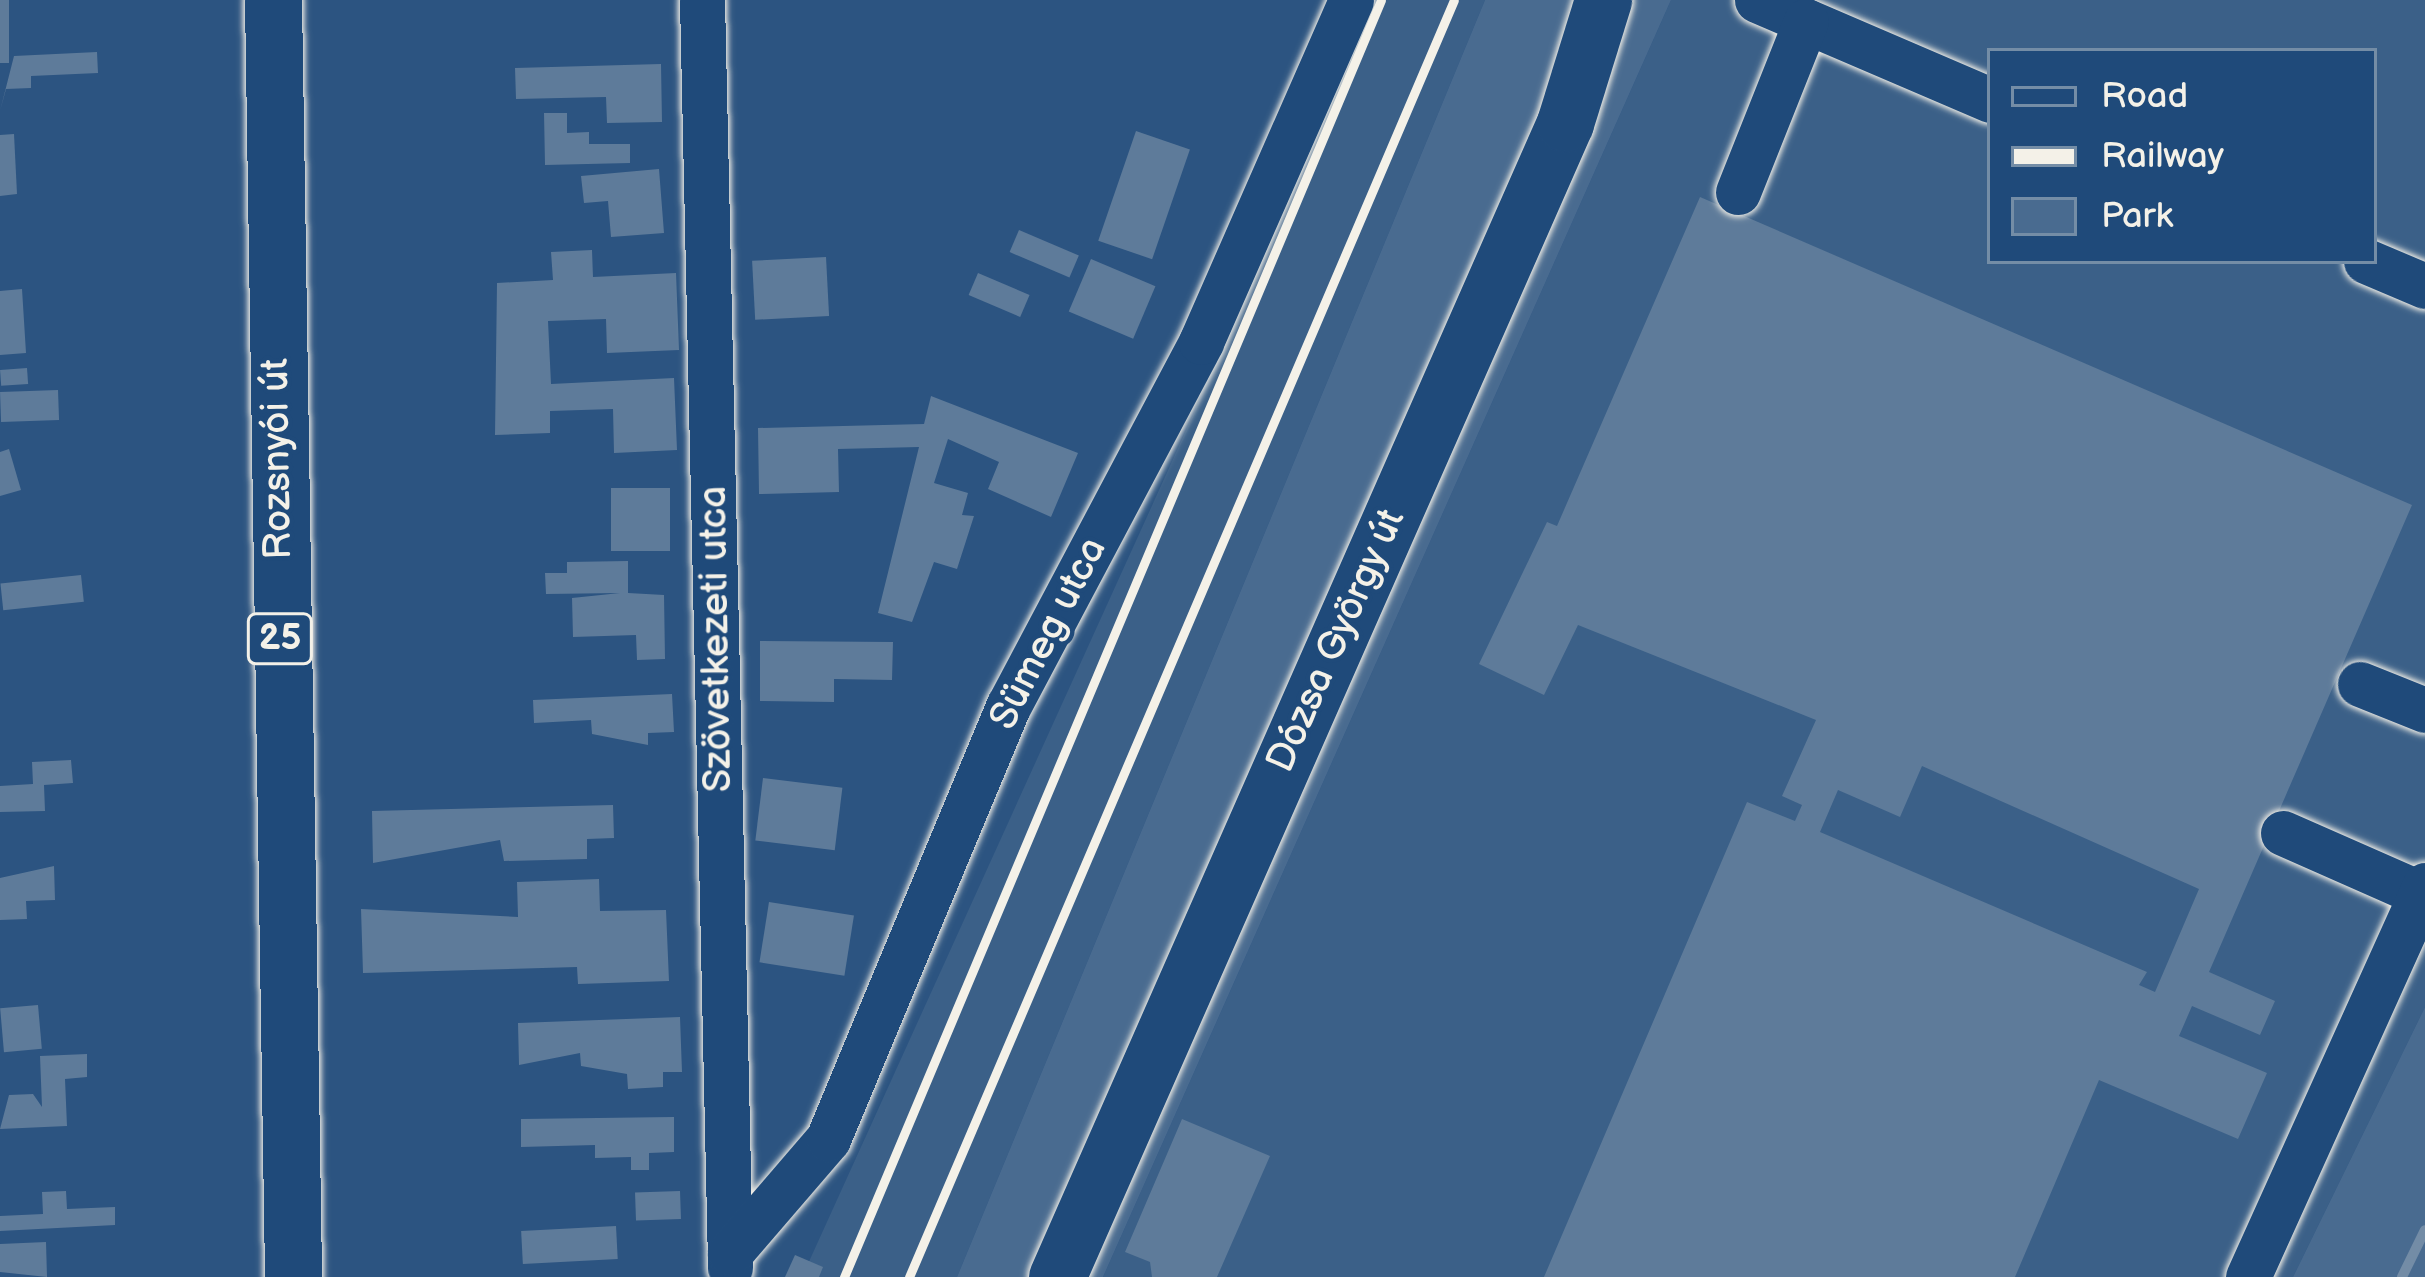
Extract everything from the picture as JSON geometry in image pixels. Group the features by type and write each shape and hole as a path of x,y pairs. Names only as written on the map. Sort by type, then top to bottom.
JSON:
{"main road":[{"name":"Rozsnyói út","path":"273,0 293,1277"},
{"name":"Dózsa György út","path":"1063,1275 1564,122 1603,0"}],"street":[{"name":"Szövetkezeti utca","path":"702,0 730,1265"},
{"name":"Sümeg utca","path":"730,1265 828,1139 1009,705 1201,342 1351,0"},
{"path":"1757,0 1987,99"},
{"path":"1738,192 1806,21"},
{"path":"2373,264 2425,286"},
{"path":"2360,684 2425,710"},
{"path":"2248,1277 2423,889 2283,832"}],"shaded area":[{"path":"1363,0 1485,0 957,1277 802,1277 1194,413"},
{"path":"1671,0 2425,0 2425,1007 2293,1277 1103,1277"}],"green space":[{"path":"1485,0 1671,0 1103,1277 957,1277"},
{"path":"2425,1007 2425,1277 2293,1277"}],"building":[{"path":"0,0 9,0 9,63 0,63"},
{"path":"97,52 98,73 31,76 31,88 6,89 0,111 14,56"},
{"path":"661,64 662,122 607,123 606,97 516,99 515,68"},
{"path":"544,113 567,113 567,133 589,132 589,144 630,144 630,163 545,165"},
{"path":"1136,131 1190,150 1152,259 1098,241"},
{"path":"14,134 17,194 0,196 0,135"},
{"path":"659,169 664,233 611,237 608,201 584,203 581,176"},
{"path":"1700,197 2412,505 2209,972 2275,1001 2260,1035 2192,1006 2179,1036 2267,1073 2238,1139 2099,1080 2015,1277 1544,1277 1747,802 1795,821 1802,805 1782,796 1816,720 1578,625 1544,695 1479,664 1547,522 1557,526","holes":["1922,766 2199,889 2155,992 2139,985 2147,972 1820,832 1838,790 1900,817"]},
{"path":"1019,230 1079,255 1069,277 1010,252"},
{"path":"592,250 593,277 676,273 679,350 607,353 606,319 548,321 551,384 674,378 677,450 614,453 613,409 550,411 550,433 495,435 497,283 553,280 551,252"},
{"path":"826,257 829,316 755,320 752,261"},
{"path":"1091,259 1155,286 1133,339 1069,311"},
{"path":"978,273 1030,295 1020,317 969,295"},
{"path":"22,289 26,353 0,355 0,291"},
{"path":"27,368 28,384 1,386 0,370"},
{"path":"58,390 59,420 1,422 0,392"},
{"path":"931,396 1078,453 1051,517 988,489 999,462 948,439 934,483 968,493 962,515 974,516 957,569 934,562 912,622 878,613 919,447 838,449 839,492 759,494 758,428 924,424"},
{"path":"9,449 21,490 0,496 0,452"},
{"path":"611,488 670,488 670,551 611,551"},
{"path":"628,561 628,593 664,595 665,659 637,660 636,635 573,637 572,598 620,593 546,594 545,573 567,573 567,562"},
{"path":"81,575 84,602 3,610 0,583"},
{"path":"760,641 893,642 892,680 834,679 834,702 760,701"},
{"path":"672,694 674,732 648,733 648,745 592,734 591,720 534,723 533,700"},
{"path":"71,760 73,783 44,785 45,811 0,812 0,786 33,784 32,762"},
{"path":"763,778 842,788 835,850 755,841"},
{"path":"613,805 614,838 587,839 587,859 504,861 500,840 373,863 372,811"},
{"path":"54,866 55,900 26,901 27,919 0,920 0,878"},
{"path":"599,879 600,911 666,910 669,981 578,984 577,967 363,973 361,909 518,917 517,882"},
{"path":"769,902 854,915 844,976 759,962"},
{"path":"38,1005 42,1049 4,1052 0,1008"},
{"path":"680,1017 682,1072 663,1072 663,1087 628,1089 627,1074 581,1066 580,1053 519,1065 518,1023"},
{"path":"87,1054 87,1077 65,1079 67,1126 0,1129 9,1095 33,1094 42,1107 40,1056"},
{"path":"674,1117 674,1152 649,1153 649,1170 631,1170 631,1157 595,1158 595,1145 521,1147 521,1119"},
{"path":"1182,1119 1270,1156 1217,1277 1152,1277 1150,1262 1125,1252"},
{"path":"66,1191 67,1209 115,1207 115,1225 0,1231 0,1216 43,1214 42,1192"},
{"path":"680,1191 681,1219 636,1221 635,1193"},
{"path":"616,1226 618,1259 523,1264 521,1231"},
{"path":"46,1242 47,1277 0,1272 0,1244"},
{"path":"795,1255 823,1267 819,1277 785,1277"}],"waterway":[{"path":"2402,1277 2425,1230"}],"railway":[{"path":"844,1277 1381,0"},
{"path":"909,1277 1454,0"}]}
